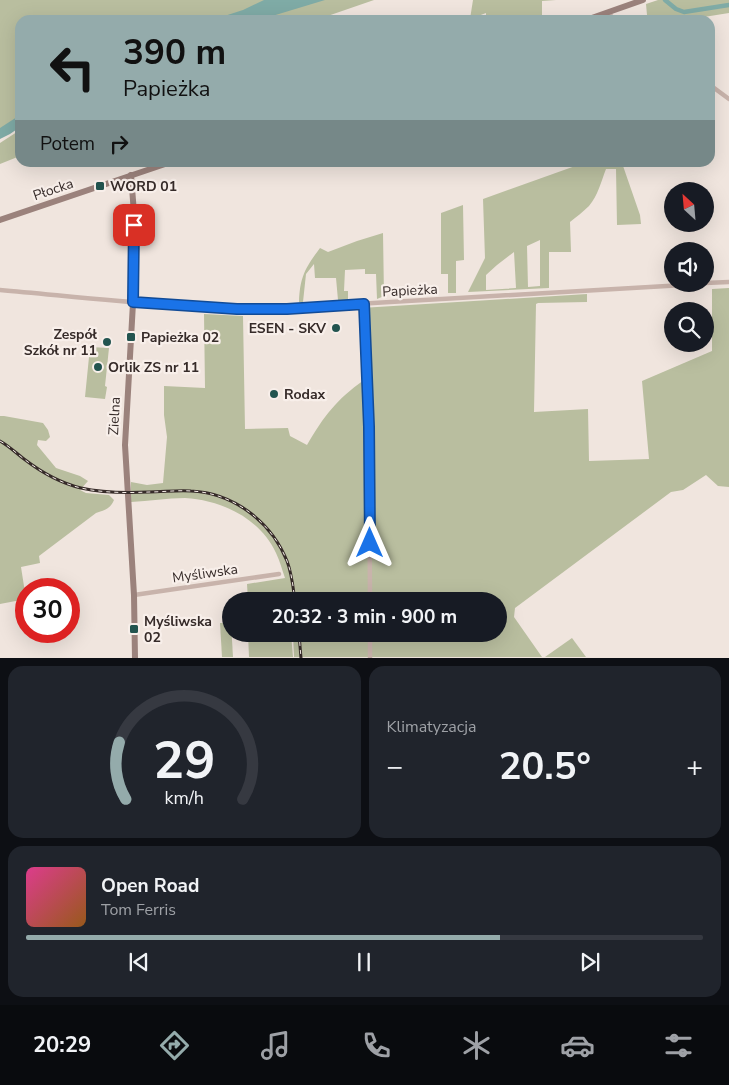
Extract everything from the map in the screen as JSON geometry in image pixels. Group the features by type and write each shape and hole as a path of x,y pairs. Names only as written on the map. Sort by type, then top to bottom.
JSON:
{"street":[{"path":"600,15 643,0"},
{"path":"715,89 729,99"},
{"name":"Płocka","path":"0,220 157,167"},
{"name":"Zielna","path":"132,176 134,213 133,302 126,451 134,595 135,658"},
{"path":"714,283 729,282"},
{"name":"Papieżka","path":"0,290 237,309 287,309 664,286"},
{"path":"364,304 369,427 370,592"},
{"name":"Myśliwska","path":"134,595 279,574"},
{"path":"370,642 370,658"}],"green space":[{"path":"0,0 374,0 330,15 15,15 15,130 0,138"},
{"path":"473,0 556,0 542,1 542,15 486,15 486,13 471,15"},
{"path":"658,0 729,0 729,13 715,15 647,15 646,4"},
{"path":"15,133 15,158 0,164 0,143"},
{"path":"572,167 623,167 640,215 641,224 617,225 616,169 606,169 592,202 570,222 571,252 549,252 549,288 468,292 485,258 483,199","holes":["540,240 540,286 528,287 527,246","514,252 516,288 486,290 486,275"]},
{"path":"463,205 464,260 456,261 456,293 448,293 448,274 441,274 441,213"},
{"path":"383,233 384,296 377,299 376,274 365,274 365,269 345,270 344,291 348,291 348,301 338,300 336,278 315,278 314,264 306,274 303,302 299,302 304,273 320,248 328,252"},
{"path":"729,288 729,487 718,486 706,475 683,490 671,492 515,608 514,617 542,657 294,657 293,642 507,642 507,592 247,592 247,584 285,578 269,541 250,521 225,507 199,500 178,498 131,502 131,482 147,485 163,483 167,437 164,415 164,386 205,388 204,314 243,316 245,429 288,428 290,436 307,445 331,409 364,380 361,308 587,294 587,302 536,304 534,412 588,409 589,461 649,459 642,381 710,352 714,352 714,302 712,302 712,292 714,292 714,289"},
{"name":"Orlik ZS nr 11","path":"90,347 109,348 105,399 85,397"},
{"path":"0,416 4,416 43,423 50,437 46,441 38,440 37,445 56,468 80,476 88,481 80,490 86,493 109,495 114,500 105,510 96,513 39,556 40,563 21,567 23,578 15,578 15,601 0,604"},
{"path":"220,623 222,623 222,642 232,642 233,657 222,657"},
{"path":"572,638 586,657 545,657"},
{"path":"248,642 292,642 293,657 249,657"}],"water":[{"path":"264,0 325,0 276,15 228,15"},
{"path":"15,118 15,130 0,139 0,128"}],"waterway":[{"path":"665,0 676,9 684,12 729,5"}],"railway":[{"path":"0,441 44,473 81,488 124,492 191,491 207,493 236,503 261,522 271,533 287,561 294,592"},
{"path":"300,642 301,658"}],"place":[{"name":"WORD 01","path":"100,186"},
{"name":"ESEN - SKV","path":"336,328"},
{"name":"Papieżka 02","path":"131,337"},
{"name":"Zespół Szkół nr 11","path":"107,342"},
{"name":"Orlik ZS nr 11","path":"98,367"},
{"name":"Rodax","path":"274,394"},
{"name":"Myśliwska 02","path":"134,629"}],"route":[{"path":"134,225 133,302 183,307 237,309 287,309 364,304 369,427 370,543"}]}
